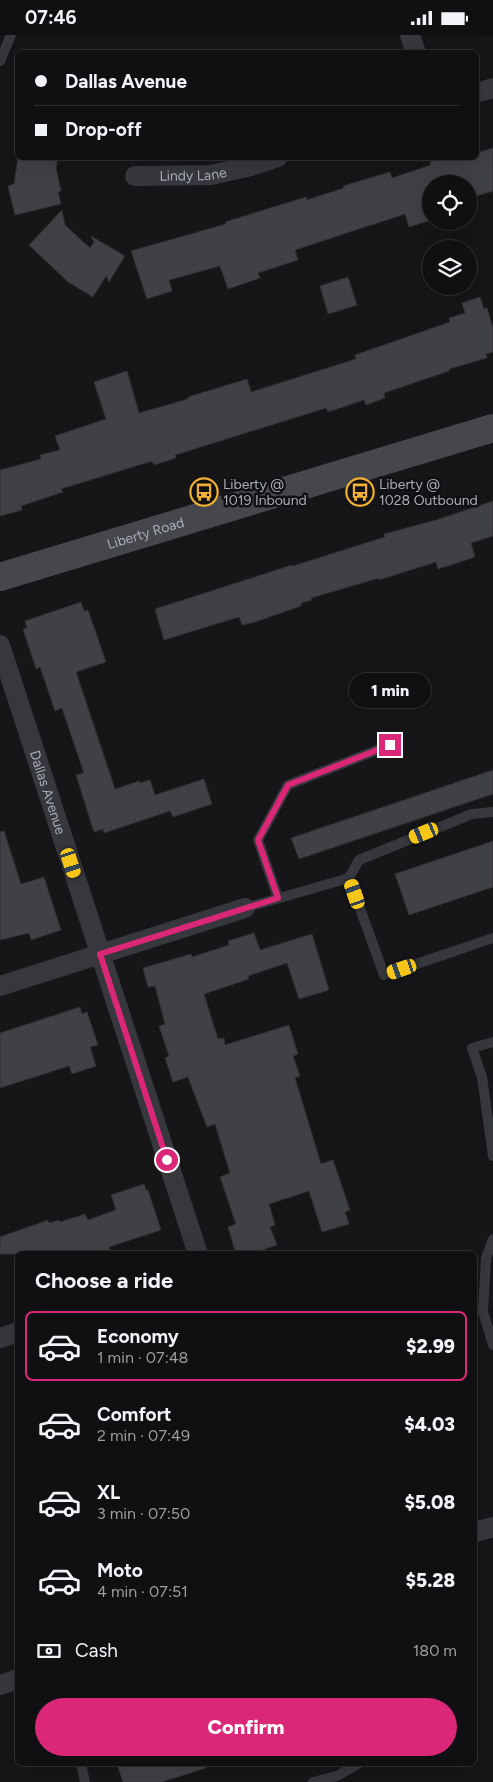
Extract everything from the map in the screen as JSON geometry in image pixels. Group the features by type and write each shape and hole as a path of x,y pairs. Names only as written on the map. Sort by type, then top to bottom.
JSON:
{"main road":[{"name":"Liberty Road","path":"0,577 493,428"}],"street":[{"path":"410,35 415,50"},
{"path":"479,92 493,89"},
{"name":"Lindy Lane","path":"135,176 210,175 269,160"},
{"name":"Dallas Avenue","path":"0,645 197,1251"},
{"path":"0,986 246,908"},
{"path":"0,1338 15,1333"},
{"path":"477,1532 493,1527"},
{"path":"0,1685 15,1680"}],"lane":[{"path":"0,61 11,35"},
{"path":"278,898 258,840 288,785 390,745"},
{"path":"246,908 349,877 359,859 472,814 493,812"},
{"path":"349,877 384,975 493,938"},
{"path":"493,1042 472,1048 482,1077 493,1156"},
{"path":"493,1239 486,1258 483,1312 493,1345"},
{"path":"81,1766 85,1782"},
{"path":"313,1782 337,1776 354,1766"}],"building":[{"path":"493,148 493,191 477,196 477,175 422,175 422,223 409,227 405,214 295,250 298,260 258,273 260,278 228,289 220,266 169,280 172,291 147,299 131,251 226,224 225,222 306,197 307,200 344,188 343,186 390,172 392,178 431,165 430,162 436,160 479,160 479,152"},
{"path":"18,160 57,160 56,168 61,191 58,192 61,204 15,215 8,186 14,184"},
{"path":"62,210 65,225 90,248 94,242 91,236 125,256 109,282 106,276 93,297 68,282 29,245"},
{"path":"348,277 357,305 328,314 320,286"},
{"path":"480,297 484,309 487,308 493,328 493,352 486,354 487,358 449,369 449,371 384,393 385,398 366,405 364,400 328,412 326,408 175,455 176,458 154,465 152,461 61,489 63,492 21,506 22,510 0,516 0,470 41,459 40,455 60,450 55,436 106,419 94,382 127,371 139,413 247,379 251,392 356,359 355,355 450,322 449,318 465,313 462,303"},
{"path":"493,501 493,536 471,543 475,557 438,569 436,562 379,580 379,578 311,598 312,600 301,603 301,606 255,622 242,625 239,617 164,640 155,609 385,537 384,534 436,520"},
{"path":"81,602 84,611 88,610 106,662 76,672 115,789 139,781 140,783 150,780 155,795 204,779 212,804 173,817 170,811 104,833 103,829 94,832 76,775 84,773 62,708 55,711 40,667 36,669 23,629 27,628 25,621"},
{"path":"493,770 493,794 299,859 291,838"},
{"path":"4,831 21,884 44,877 61,930 31,940 29,933 0,940 0,832"},
{"path":"493,841 493,887 409,915 395,874"},
{"path":"254,933 260,950 312,934 329,990 299,999 287,963 248,976 249,979 204,994 218,1039 224,1038 225,1045 289,1025 298,1054 293,1056 300,1076 295,1078 321,1164 333,1160 350,1210 345,1212 349,1224 322,1232 309,1191 269,1204 275,1225 270,1227 277,1245 260,1251 235,1251 228,1227 236,1224 220,1177 230,1173 215,1124 207,1127 188,1077 173,1082 165,1058 169,1056 159,1026 165,1024 155,986 148,987 143,968 191,954 192,957 229,945 228,941"},
{"path":"80,1007 82,1014 87,1012 98,1045 90,1047 96,1066 72,1074 69,1066 0,1088 0,1033"},
{"path":"144,1184 146,1190 148,1190 161,1230 109,1247 111,1251 15,1251 15,1254 0,1254 0,1237 48,1220 49,1223 59,1220 60,1222 85,1214 88,1220 116,1210 111,1195"},
{"path":"118,1766 206,1766 206,1768 162,1782 123,1782"}],"place":[{"name":"Liberty @ 1019 Inbound","path":"204,492"},
{"name":"Liberty @ 1028 Outbound","path":"360,492"}],"route":[{"path":"167,1160 100,954 278,898 258,840 288,785 390,745"}]}
